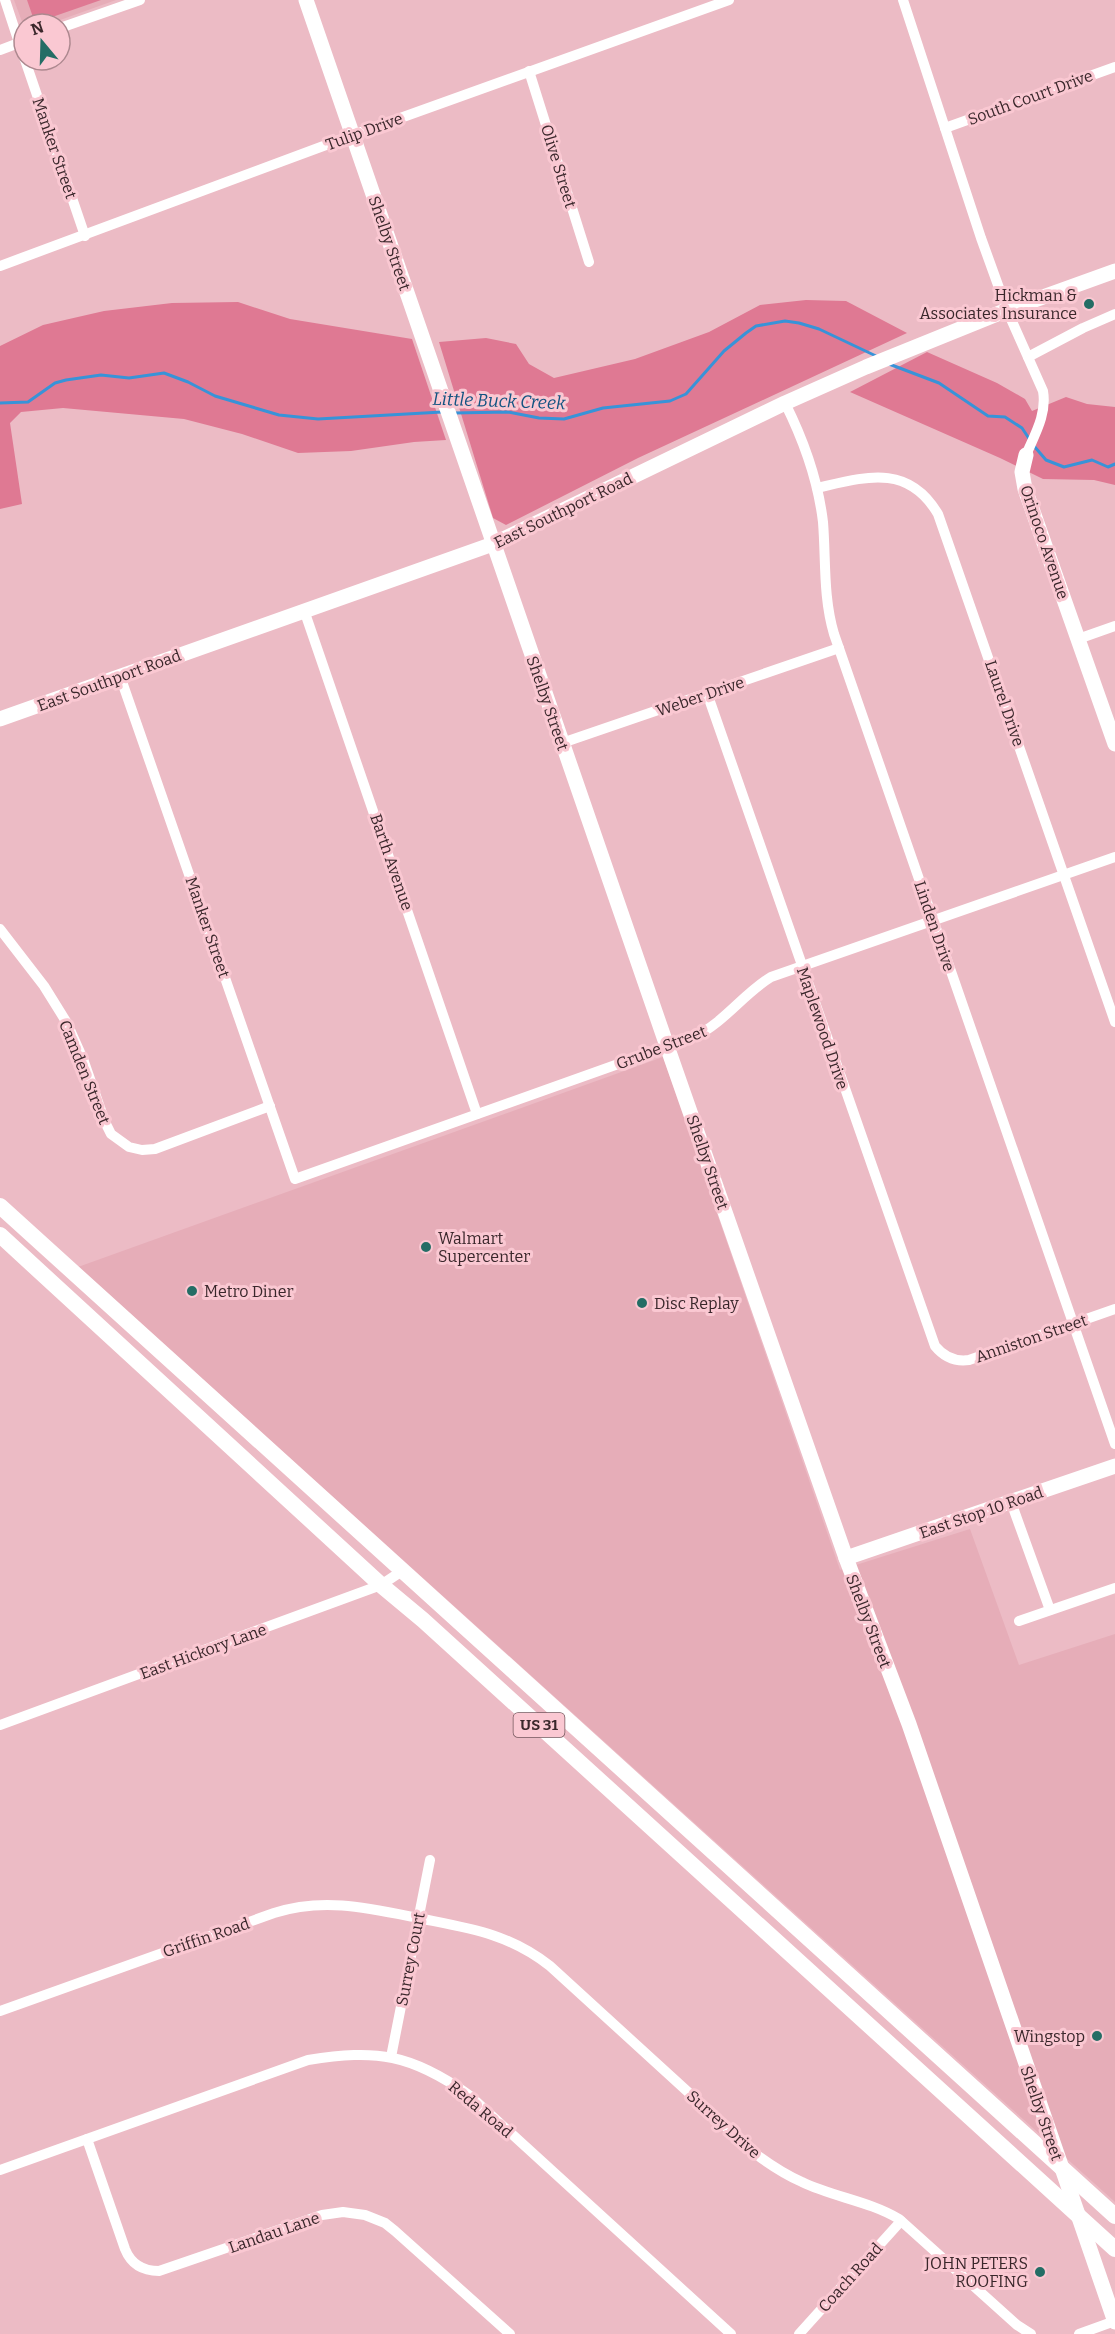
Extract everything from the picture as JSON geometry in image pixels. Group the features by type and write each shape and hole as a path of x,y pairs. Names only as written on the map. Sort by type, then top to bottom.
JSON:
{"main road":[{"name":"US 31","path":"0,1206 1115,2216"},
{"name":"US 31","path":"0,1235 381,1585 423,1620 1115,2249"}],"street":[{"name":"Manker Street","path":"5,0 12,18"},
{"path":"72,24 140,0"},
{"name":"Shelby Street","path":"306,0 667,1046 846,1558 909,1725 1115,2322"},
{"name":"Tulip Drive","path":"0,266 353,135 729,0"},
{"name":"Orinoco Avenue","path":"903,0 981,238 1007,310 1044,394 1042,420 1026,455 1022,472 1025,489 1115,744"},
{"name":"South Court Drive","path":"945,128 1115,67"},
{"name":"Olive Street","path":"529,71 589,262"},
{"name":"Manker Street","path":"28,72 85,236"},
{"name":"East Southport Road","path":"0,719 493,544 785,403 866,367 1007,310 1115,271"},
{"path":"1028,357 1090,324 1115,314"},
{"name":"Linden Drive","path":"785,403 806,449 817,488 824,538 825,595 829,617 1115,1444"},
{"name":"Laurel Drive","path":"817,488 871,476 884,476 915,488 936,510 1115,1023"},
{"name":"Barth Avenue","path":"304,610 477,1114"},
{"path":"1078,639 1115,626"},
{"name":"Weber Drive","path":"562,743 839,648"},
{"name":"Manker Street","path":"120,676 296,1179"},
{"name":"Maplewood Drive","path":"707,693 933,1342 947,1357"},
{"name":"Grube Street","path":"296,1179 706,1032 771,977 1115,857"},
{"name":"Camden Street","path":"0,929 44,986 67,1023 106,1126 120,1142 137,1149 155,1149 270,1106"},
{"name":"Anniston Street","path":"947,1357 969,1360 1115,1309"},
{"name":"East Stop 10 Road","path":"846,1558 1115,1466"},
{"path":"1011,1502 1050,1610"},
{"name":"East Hickory Lane","path":"0,1725 381,1585 402,1571"},
{"path":"1019,1621 1115,1588"},
{"name":"Surrey Court","path":"391,2057 430,1860"},
{"name":"Griffin Road","path":"0,2011 291,1909 342,1904 419,1918"},
{"name":"Surrey Drive","path":"419,1918 489,1932 532,1953 768,2163 802,2183 878,2208 901,2221 1017,2325 1031,2334"},
{"name":"Reda Road","path":"0,2170 308,2060 347,2054 391,2057 432,2072 469,2095 731,2334"},
{"name":"Landau Lane","path":"87,2139 126,2254 138,2267 159,2271 322,2215 352,2213 373,2218 392,2228 510,2334"},
{"name":"Coach Road","path":"799,2334 901,2221"},
{"path":"1079,2334 1115,2322"}],"shaded area":[{"path":"14,0 116,0 72,16 72,12 18,12"},
{"path":"27,0 101,0 67,12 31,12"},
{"path":"806,300 846,301 907,333 638,458 506,525 493,518 439,342 486,338 516,344 529,364 554,378 635,359 709,332 760,305"},
{"path":"238,302 290,319 412,339 446,440 351,451 298,453 242,434 184,419 63,408 21,412 10,423 22,504 0,509 0,346 43,325 104,311 172,303"},
{"path":"927,352 997,383 1025,399 1032,411 1066,397 1087,404 1115,407 1115,485 1094,480 1043,479 850,392"},
{"path":"663,1057 840,1570 970,1529 1019,1665 1115,1634 1115,2202 78,1267"}],"waterway":[{"name":"Little Buck Creek","path":"454,413 508,412 539,418 564,419 603,408 670,401 686,394 724,351 756,326 785,321 819,329 876,356"},
{"name":"Little Buck Creek","path":"889,364 939,383 988,416 1005,417 1022,428 1030,440"},
{"name":"Little Buck Creek","path":"0,403 28,402 55,383 66,380 101,375 129,378 164,373 215,396 279,415 318,419 442,412"},
{"name":"Little Buck Creek","path":"1034,446 1046,460 1064,467 1092,460 1108,467 1115,464"}],"place":[{"name":"Hickman & Associates Insurance","path":"1089,304"},
{"name":"Walmart Supercenter","path":"426,1247"},
{"name":"Metro Diner","path":"192,1291"},
{"name":"Disc Replay","path":"642,1303"},
{"name":"Wingstop","path":"1097,2036"},
{"name":"JOHN PETERS ROOFING","path":"1040,2272"}]}
